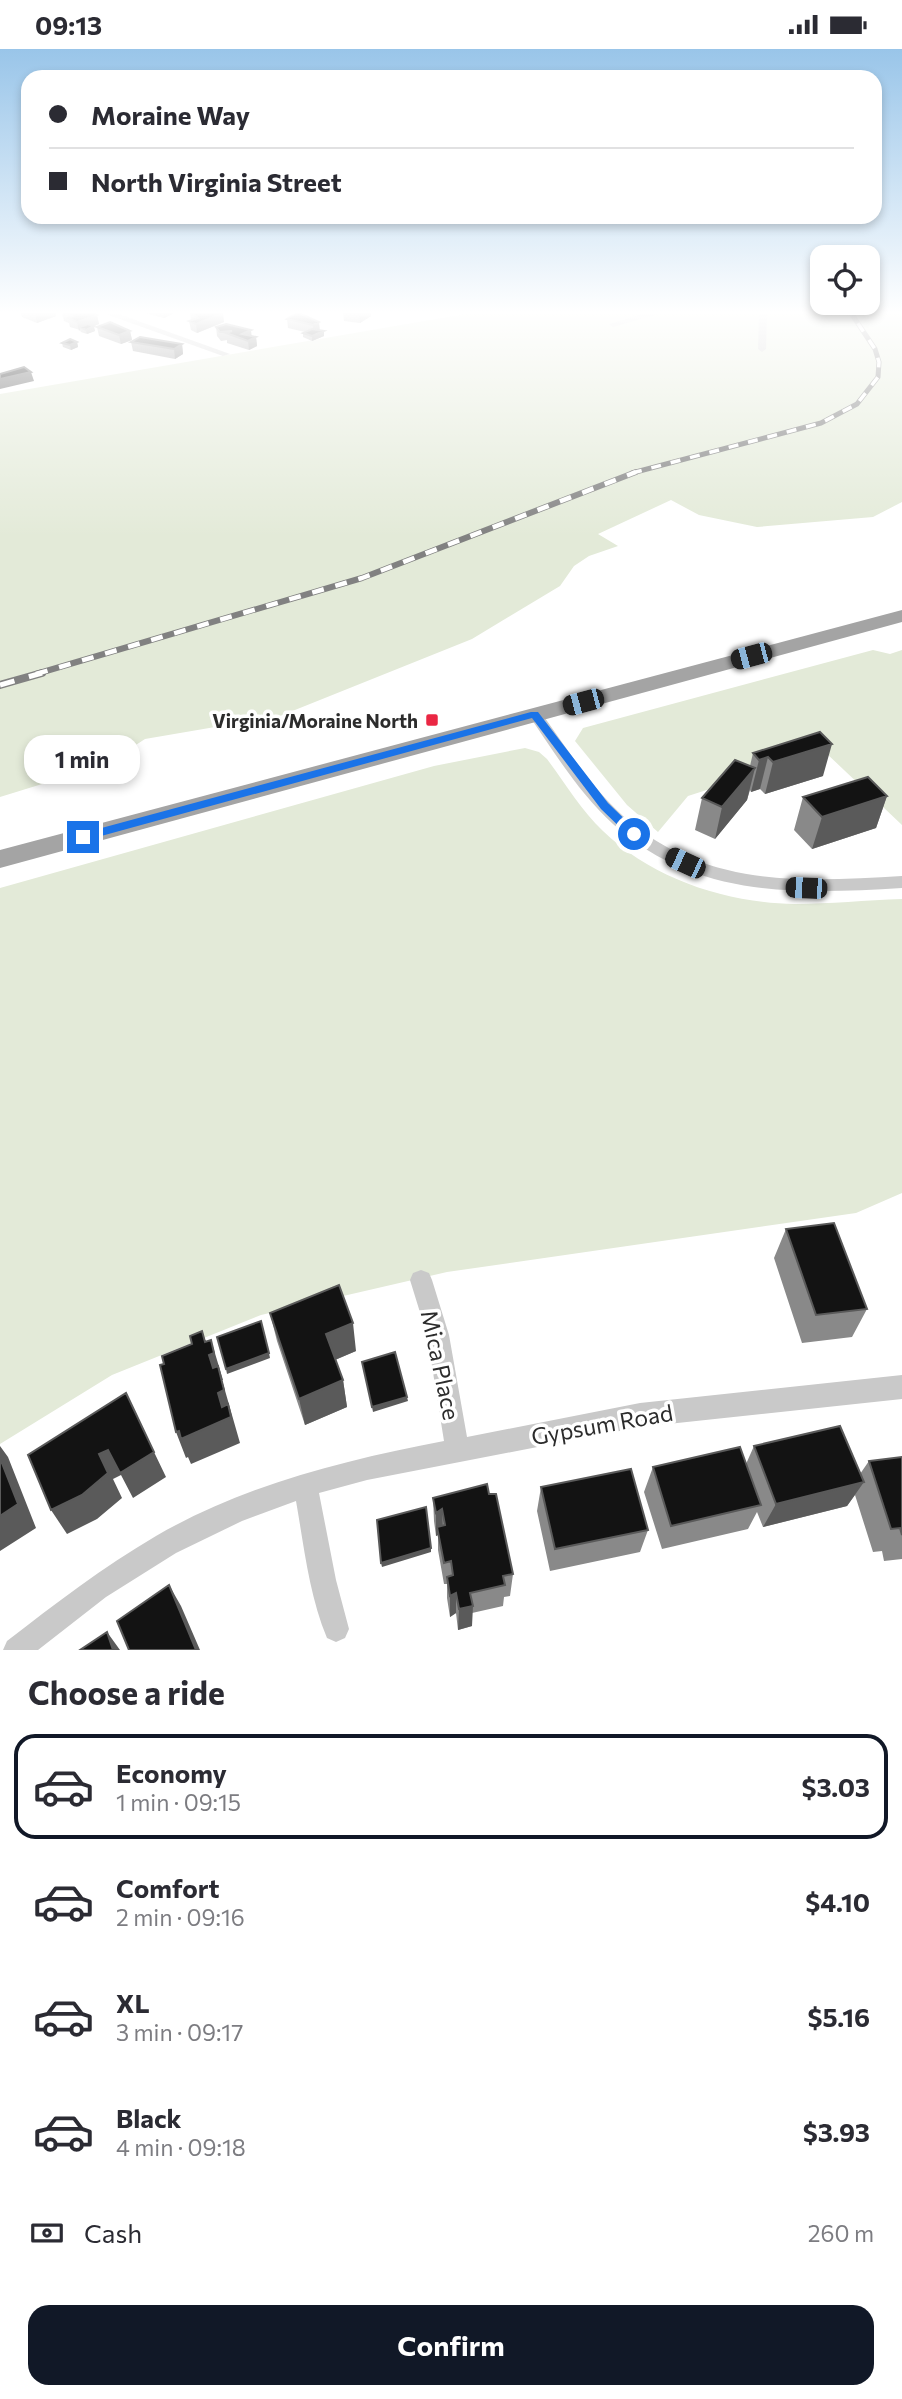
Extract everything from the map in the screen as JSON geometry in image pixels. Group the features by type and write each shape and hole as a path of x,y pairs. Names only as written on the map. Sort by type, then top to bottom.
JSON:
{"main road":[{"path":"0,859 902,616"}],"street":[{"path":"535,714 618,820 658,851 722,877 780,887 902,883"},
{"name":"Mica Place","path":"421,1280 438,1335 458,1451"},
{"name":"Gypsum Road","path":"16,1650 97,1588 167,1544 236,1511 305,1485 367,1468 640,1415 902,1387"},
{"path":"305,1485 323,1580 336,1629"}],"green space":[{"path":"37,388 902,388 902,502 873,517 757,527 699,515 671,500 598,534 618,546 589,556 574,566 560,586 472,639 280,716 145,739 107,764 0,797 0,394"},
{"path":"873,650 890,654 902,650 902,825 825,752 688,796 658,832 627,805 575,741 583,728"},
{"path":"525,748 539,752 547,759 587,814 623,848 644,863 692,885 769,903 808,904 902,899 902,1193 856,1213 447,1272 261,1315 112,1375 0,1444 0,888 434,766"}],"building":[{"path":"820,732 832,744 773,762 768,757 759,760 753,753"},
{"path":"735,760 755,768 722,807 702,798"},
{"path":"868,777 887,796 822,817 803,797"},
{"path":"834,1223 867,1309 816,1315 786,1229"},
{"path":"339,1285 353,1323 326,1334 343,1380 299,1399 270,1313"},
{"path":"261,1321 269,1353 226,1369 217,1337"},
{"path":"202,1331 205,1342 211,1340 214,1353 209,1355 213,1368 218,1366 224,1390 218,1393 222,1407 228,1404 231,1417 181,1439 179,1431 176,1432 160,1365 164,1364 162,1356 192,1344 190,1336"},
{"path":"395,1352 407,1397 372,1407 362,1362"},
{"path":"126,1393 154,1452 120,1473 108,1450 99,1454 108,1473 82,1495 51,1510 28,1455"},
{"path":"840,1426 864,1482 776,1504 754,1446"},
{"path":"740,1447 761,1505 671,1526 653,1467"},
{"path":"902,1457 902,1535 900,1528 891,1529 869,1461"},
{"path":"0,1458 18,1504 0,1516"},
{"path":"631,1469 648,1530 555,1549 541,1487"},
{"path":"487,1484 489,1494 496,1494 513,1574 503,1576 505,1585 470,1593 473,1606 459,1609 456,1593 450,1596 447,1577 453,1575 451,1561 444,1563 437,1527 445,1525 442,1509 436,1513 433,1498"},
{"path":"426,1507 431,1548 381,1563 377,1520"},
{"path":"169,1585 196,1650 129,1650 117,1621"},
{"path":"107,1632 113,1650 80,1650"}],"railway":[{"path":"632,473 821,423 857,404 870,388"},
{"path":"36,674 362,578 636,472"},
{"path":"0,685 42,673"}],"place":[{"name":"Virginia/Moraine North","path":"432,720"}],"route":[{"path":"83,837 535,714 605,806 634,834"}]}
